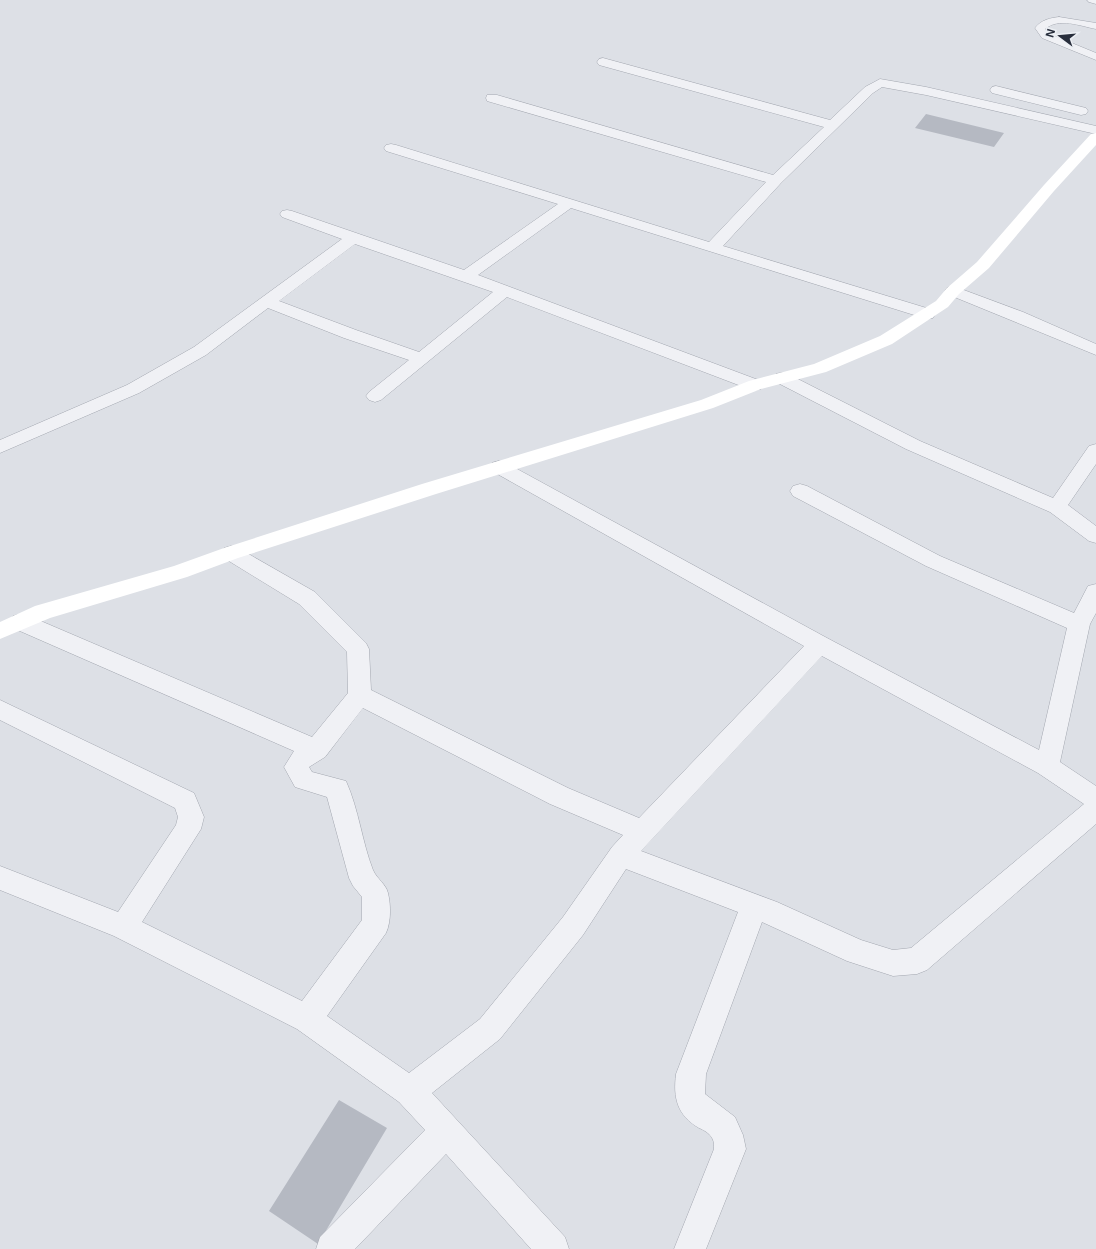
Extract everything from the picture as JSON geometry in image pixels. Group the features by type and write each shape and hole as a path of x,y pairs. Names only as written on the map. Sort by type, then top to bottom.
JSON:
{"street":[{"path":"603,62 834,125"},
{"path":"0,632 43,612 180,572 231,553 498,467 707,404 755,385 820,368 886,340 942,304 953,291 982,265 1096,136 926,91 880,83 869,90 776,180 713,247"},
{"path":"996,90 1096,115"},
{"path":"492,98 776,180"},
{"path":"391,148 927,314"},
{"path":"466,276 569,202"},
{"path":"287,214 466,276 755,385"},
{"path":"0,447 133,389 200,351 353,238"},
{"path":"375,396 504,291"},
{"path":"953,291 1017,316 1096,350"},
{"path":"267,302 350,334 421,358"},
{"path":"782,378 913,445 1057,506 1096,536"},
{"path":"1057,506 1096,450"},
{"path":"498,467 819,644 1047,766 1096,799"},
{"path":"800,491 933,562 1079,624"},
{"path":"231,553 306,598 358,649 360,695 316,750 301,759 296,766 304,780 337,789 362,878 375,893 376,924 307,1019"},
{"path":"1047,766 1079,624 1096,592"},
{"path":"21,622 316,750"},
{"path":"410,1091 490,1029 573,926 621,855 819,644"},
{"path":"360,695 559,796 643,831"},
{"path":"0,709 185,801 191,817 188,829 124,927"},
{"path":"621,855 754,906 857,952 893,963 917,961 1096,809"},
{"path":"0,878 124,927 307,1019 410,1091 553,1249"},
{"path":"690,1249 730,1149 728,1136 724,1127 697,1109 691,1100 689,1088 691,1074 754,906"},
{"path":"332,1249 446,1131"}],"lane":[{"path":"1092,0 1096,1"},
{"path":"1096,26 1067,20 1057,20 1050,21 1040,28 1046,36 1096,57"}],"building":[{"path":"926,114 1004,133 994,147 915,128"},
{"path":"339,1100 387,1128 318,1244 269,1211"}]}
